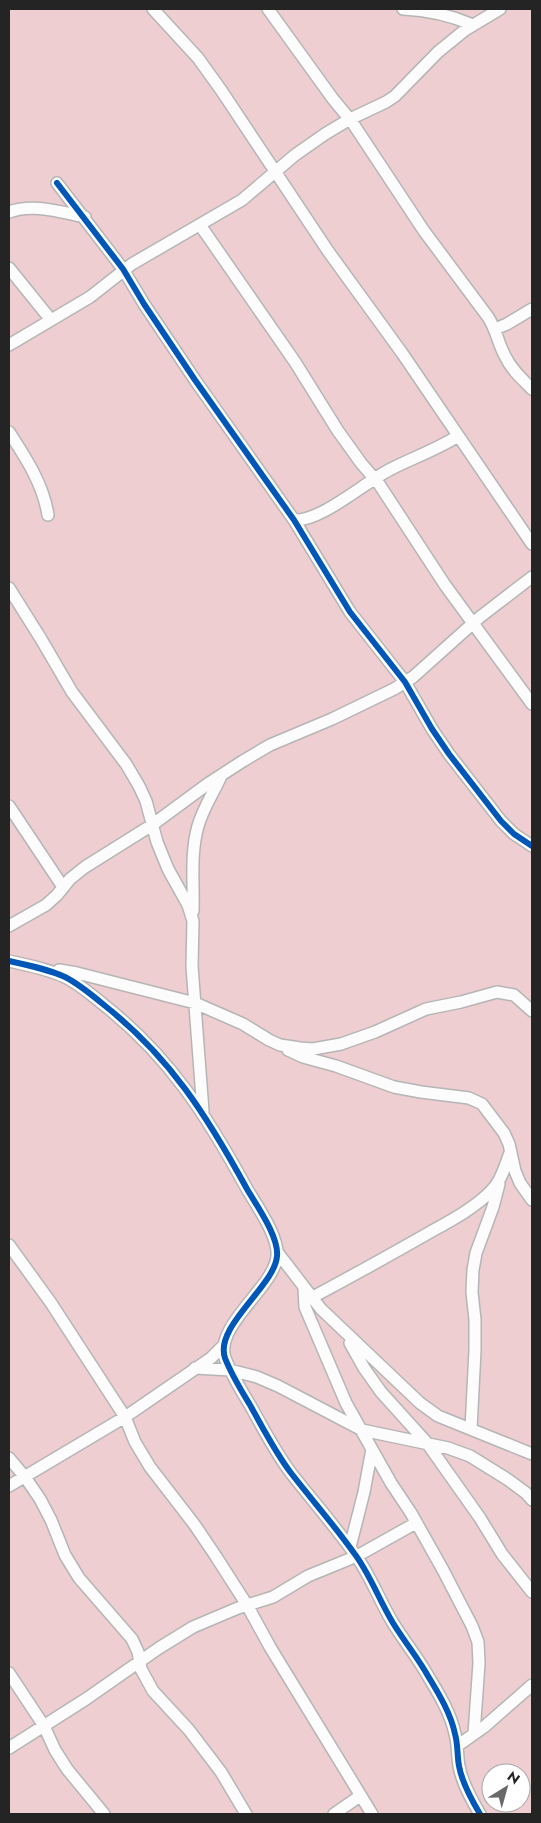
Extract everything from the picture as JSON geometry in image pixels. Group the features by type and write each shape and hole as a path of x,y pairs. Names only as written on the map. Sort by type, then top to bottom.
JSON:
{"street":[{"path":"153,9 198,58 328,251 402,353 532,544"},
{"path":"268,9 333,99 350,119 419,224 488,317 510,365 532,389"},
{"path":"403,9 429,11 447,15 473,25"},
{"path":"9,344 99,291 123,269 242,200 306,147 350,119 376,108 395,96 438,52 473,25 500,9"},
{"path":"57,183 85,217 123,269 195,380 294,520 350,612 405,682 432,729 501,822 532,846"},
{"path":"9,212 32,208 85,217"},
{"path":"200,225 295,362 338,431 375,479 417,545 532,704"},
{"path":"9,268 51,320"},
{"path":"495,329 532,310"},
{"path":"9,432 24,454 40,485 48,515"},
{"path":"294,520 309,518 323,511 389,470 432,451 458,436"},
{"path":"9,926 46,905 70,879 85,867 152,825 222,775 270,745 332,719 413,677 500,601 532,577"},
{"path":"9,588 72,692 126,764 146,801 152,825 168,869 181,890 193,921"},
{"path":"203,1113 192,966 192,864 198,826 222,775"},
{"path":"9,806 63,887"},
{"path":"9,961 77,973 195,1003 243,1024 292,1053 336,1066 394,1087 475,1100 482,1104 498,1124 510,1144 515,1171 520,1183 532,1200"},
{"path":"35,966 77,984 124,1021 146,1041 166,1064 203,1113 219,1138 262,1216 278,1253 307,1293 344,1333 420,1403 438,1416 532,1454"},
{"path":"280,1045 313,1049 340,1044 375,1032 426,1009 497,992 514,995 532,1011"},
{"path":"471,1429 475,1350 475,1320 472,1292 473,1270 476,1253 511,1151"},
{"path":"307,1293 451,1220 481,1200 500,1180"},
{"path":"9,1245 51,1303 125,1417 135,1442 150,1467 194,1524 247,1606 372,1814"},
{"path":"9,1486 125,1417 212,1358 224,1345 238,1318 273,1270 278,1253"},
{"path":"307,1293 305,1307 346,1403 443,1570 472,1626 478,1642 474,1734"},
{"path":"344,1333 364,1368 381,1392 427,1443 480,1518 502,1554 532,1592"},
{"path":"224,1345 224,1356 230,1370 277,1452 353,1552 393,1622 428,1675 443,1702 452,1723 460,1769 467,1790 480,1814"},
{"path":"195,1368 230,1370 257,1377 362,1430 448,1448 470,1456 507,1479 526,1493 532,1500"},
{"path":"353,1552 372,1449"},
{"path":"9,1458 40,1499 72,1567 89,1590 132,1639 138,1652 141,1669 153,1691 189,1730 221,1772 246,1814"},
{"path":"9,1748 193,1627 212,1618 273,1597 353,1552 416,1523"},
{"path":"9,1673 44,1726 55,1750 67,1769 104,1814"},
{"path":"457,1746 532,1685"},
{"path":"334,1814 360,1796"}],"shaded area":[{"path":"9,9 532,9 532,1814 9,1814"}],"cycle path":[{"path":"57,183 123,269 195,380 294,520 350,612 405,682 449,754 501,821 514,834 532,846"},
{"path":"9,961 44,969 70,980 104,1005 149,1045 202,1112 271,1231 277,1248 274,1268 228,1333 224,1346 225,1358 236,1382 269,1440 291,1473 360,1561 393,1623 440,1697 453,1727 462,1779 480,1814"}]}
